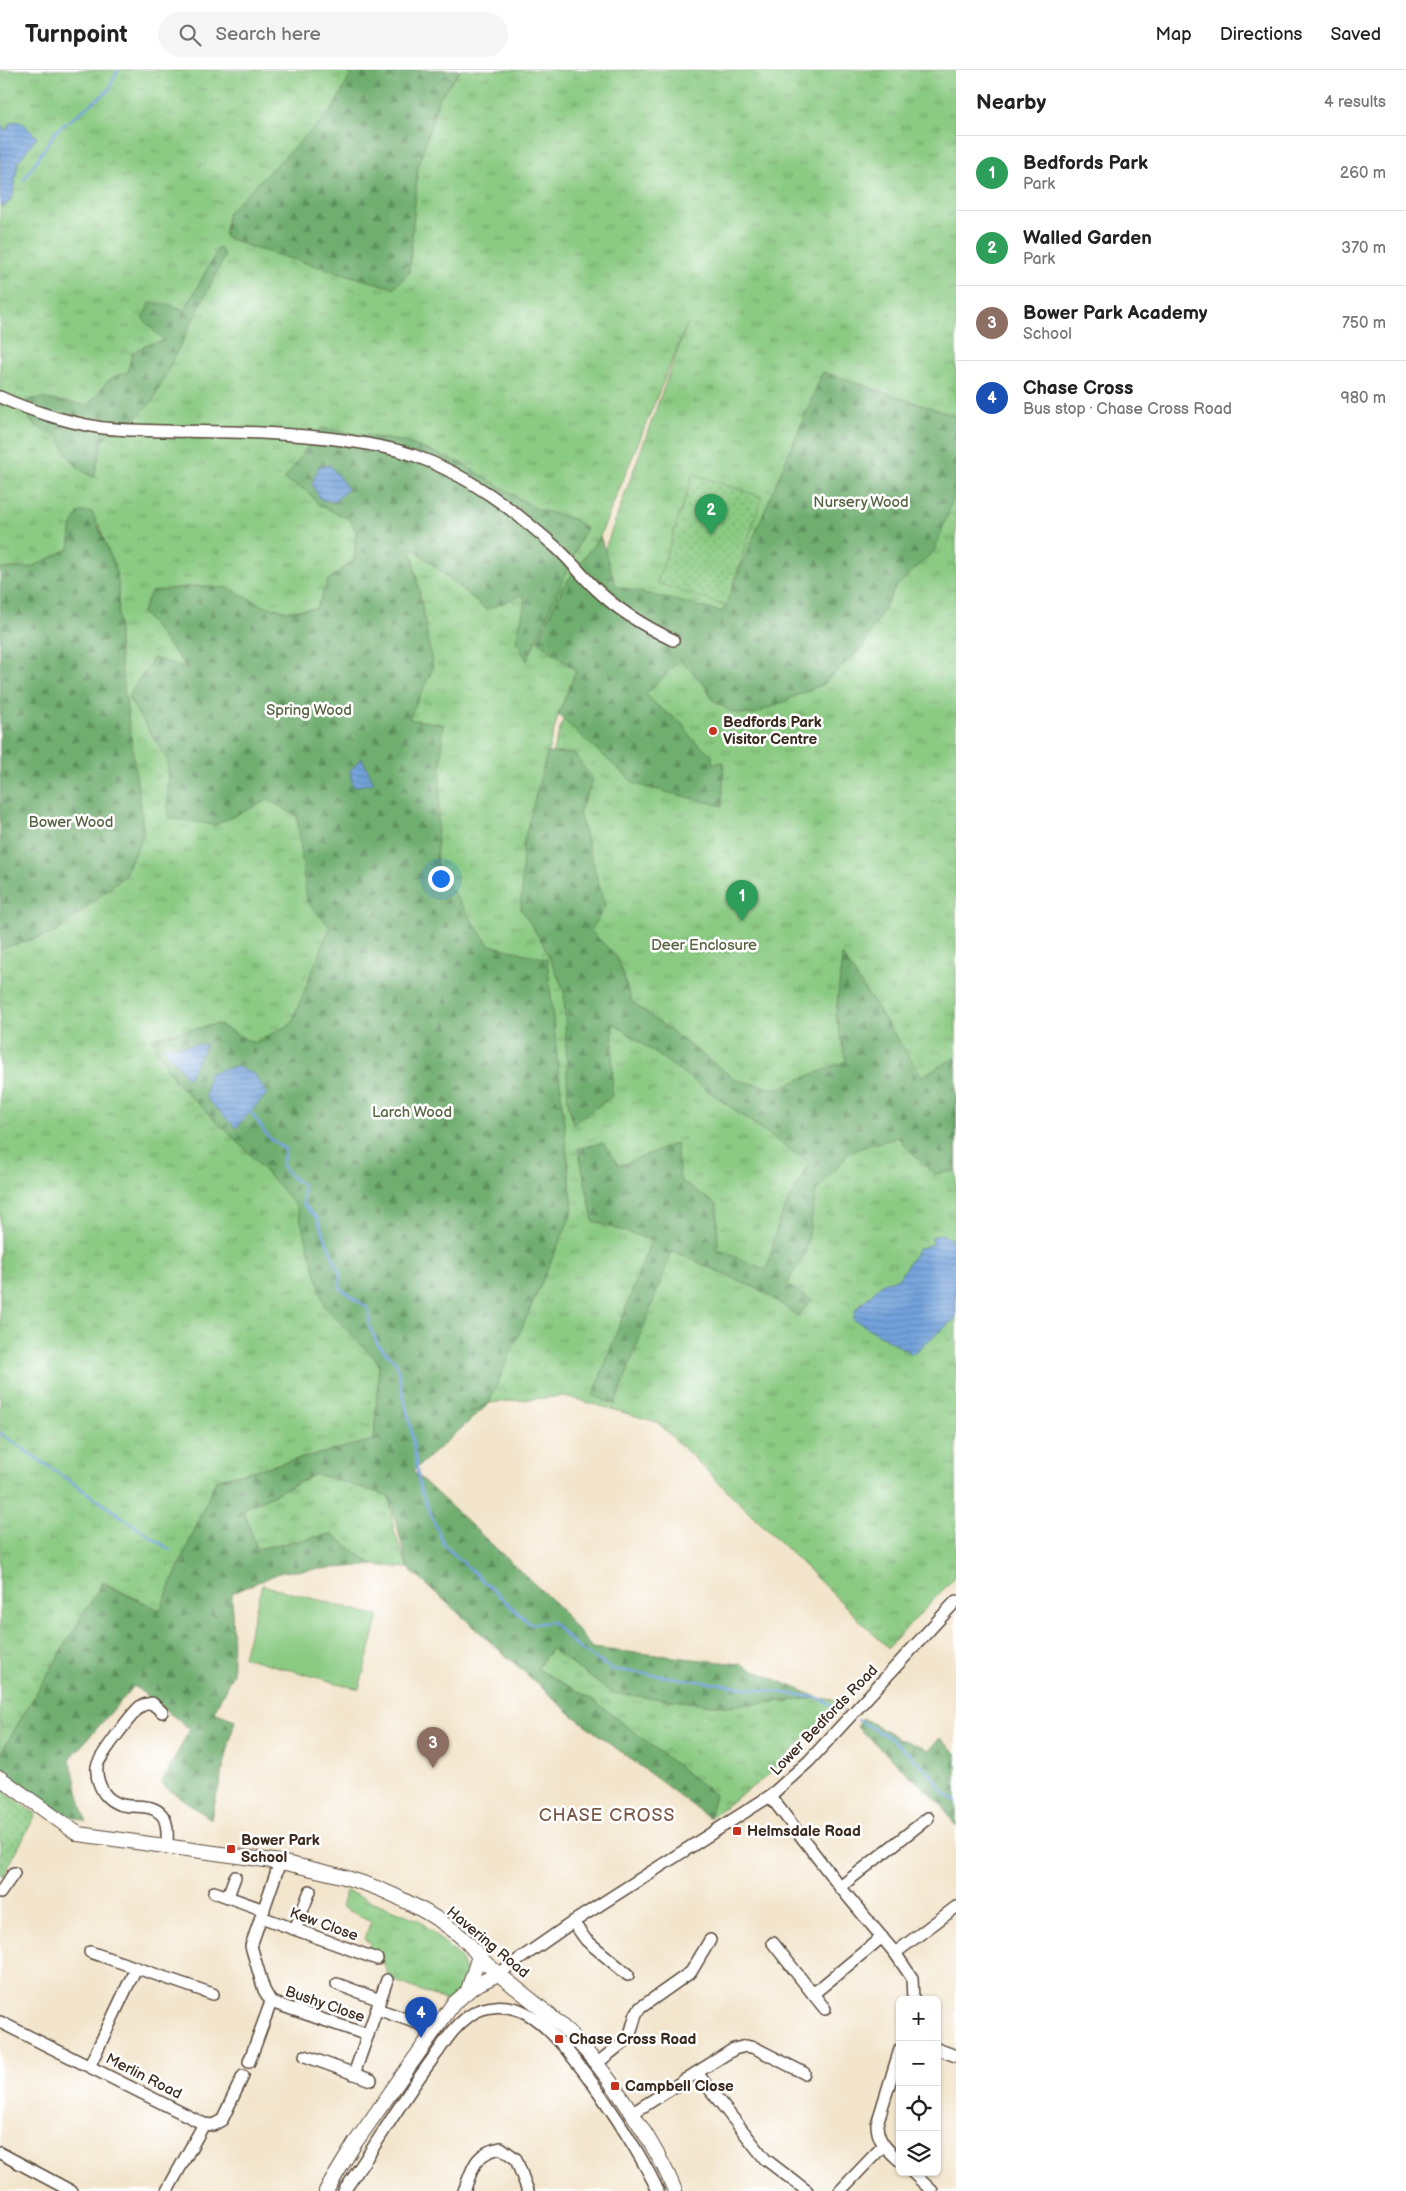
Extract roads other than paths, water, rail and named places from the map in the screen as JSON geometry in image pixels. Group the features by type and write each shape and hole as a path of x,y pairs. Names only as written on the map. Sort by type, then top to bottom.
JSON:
{"main road":[{"name":"Havering Road","path":"0,1778 78,1834 167,1848 280,1862 340,1877 408,1902 439,1920 465,1940 498,1974 537,2004 572,2036 596,2064 631,2114 675,2191"},
{"path":"468,1990 479,1956"},
{"path":"326,2191 355,2142 453,2004 468,1990 498,1974"}],"street":[{"path":"0,397 20,406 96,427 206,433 250,431 295,434 383,446 413,455 464,477 504,505 559,550 598,591 647,627 673,640"},
{"name":"Lower Bedfords Road","path":"498,1974 573,1922 770,1796 809,1761 956,1601"},
{"path":"162,1712 152,1703 141,1706 110,1744 97,1768 99,1785 108,1798 121,1806 152,1808 161,1814 166,1824 167,1848"},
{"path":"770,1796 840,1887 895,1953 912,1978 913,1996"},
{"path":"840,1887 928,1818"},
{"path":"249,2062 271,2002 264,1990 251,1946 280,1862"},
{"path":"0,1893 14,1872"},
{"path":"228,1896 235,1877"},
{"path":"295,1929 310,1891"},
{"name":"Kew Close","path":"214,1892 228,1896 295,1929 377,1958"},
{"path":"895,1953 956,1907"},
{"path":"573,1922 586,1940 628,1975"},
{"path":"813,1994 882,1937"},
{"path":"773,1943 825,2009"},
{"path":"596,2064 629,2038 636,2014 640,2008 685,1983 709,1948"},
{"path":"90,1952 213,1994"},
{"path":"90,2065 136,1968"},
{"name":"Bushy Close","path":"354,2074 387,1980"},
{"name":"Bushy Close","path":"337,1984 420,2024"},
{"name":"Bushy Close","path":"271,2002 368,2035"},
{"path":"344,2191 420,2074 456,2027 471,2014 481,2010 506,2007 526,2013 539,2022 564,2047 592,2083 658,2191"},
{"name":"Merlin Road","path":"0,2022 90,2065 204,2124"},
{"path":"631,2114 734,2049 746,2046 755,2048 804,2073"},
{"path":"941,2050 956,2056"},
{"path":"305,2056 370,2080"},
{"path":"896,2062 877,2124 878,2138 896,2157"},
{"path":"697,2073 765,2159 807,2191"},
{"path":"167,2191 204,2124 213,2126 222,2120 243,2076"},
{"path":"840,2191 884,2146"},
{"path":"464,2191 477,2158 488,2150 501,2148 516,2159 528,2191"},
{"path":"0,2153 71,2191"},
{"path":"339,2169 353,2179"},
{"path":"916,2176 932,2191"}],"water":[{"path":"12,121 22,122 37,137 18,162 13,196 4,207 0,205 0,123 6,131"},
{"path":"330,465 348,489 334,502 320,499 312,484 319,466"},
{"path":"362,758 374,783 353,787 350,771"},
{"path":"206,1044 188,1079 164,1047"},
{"path":"236,1066 254,1074 267,1094 236,1128 205,1097 209,1073"},
{"path":"942,1234 956,1242 956,1318 912,1354 853,1319 856,1309 883,1283 899,1278 918,1249 932,1244 932,1237"}],"waterway":[{"path":"23,181 56,131 108,91 118,70"},
{"path":"251,1112 269,1138 285,1149 282,1166 291,1177 303,1185 303,1204 317,1218 340,1274 340,1288 369,1309 369,1326 378,1345 396,1362 410,1424 420,1489 444,1545 530,1624 552,1622 577,1647 611,1669 819,1698 842,1711"},
{"path":"0,1433 170,1550"},
{"path":"858,1720 892,1739 932,1775 943,1792 956,1801"}],"place":[{"name":"Walled Garden","path":"711,535"},
{"name":"Bedfords Park Visitor Centre","path":"713,731"},
{"name":"Bedfords Park","path":"742,921"},
{"name":"Bower Park Academy","path":"433,1768"},
{"name":"Helmsdale Road","path":"737,1831"},
{"name":"Bower Park School","path":"231,1849"},
{"name":"Chase Cross","path":"421,2038"},
{"name":"Chase Cross Road","path":"559,2039"},
{"name":"Campbell Close","path":"615,2086"}],"district":[{"name":"CHASE CROSS","path":"607,1815"}],"park label":[{"name":"Nursery Wood","path":"861,502"},
{"name":"Spring Wood","path":"309,710"},
{"name":"Bower Wood","path":"71,822"},
{"name":"Deer Enclosure","path":"704,945"},
{"name":"Larch Wood","path":"412,1112"}]}
